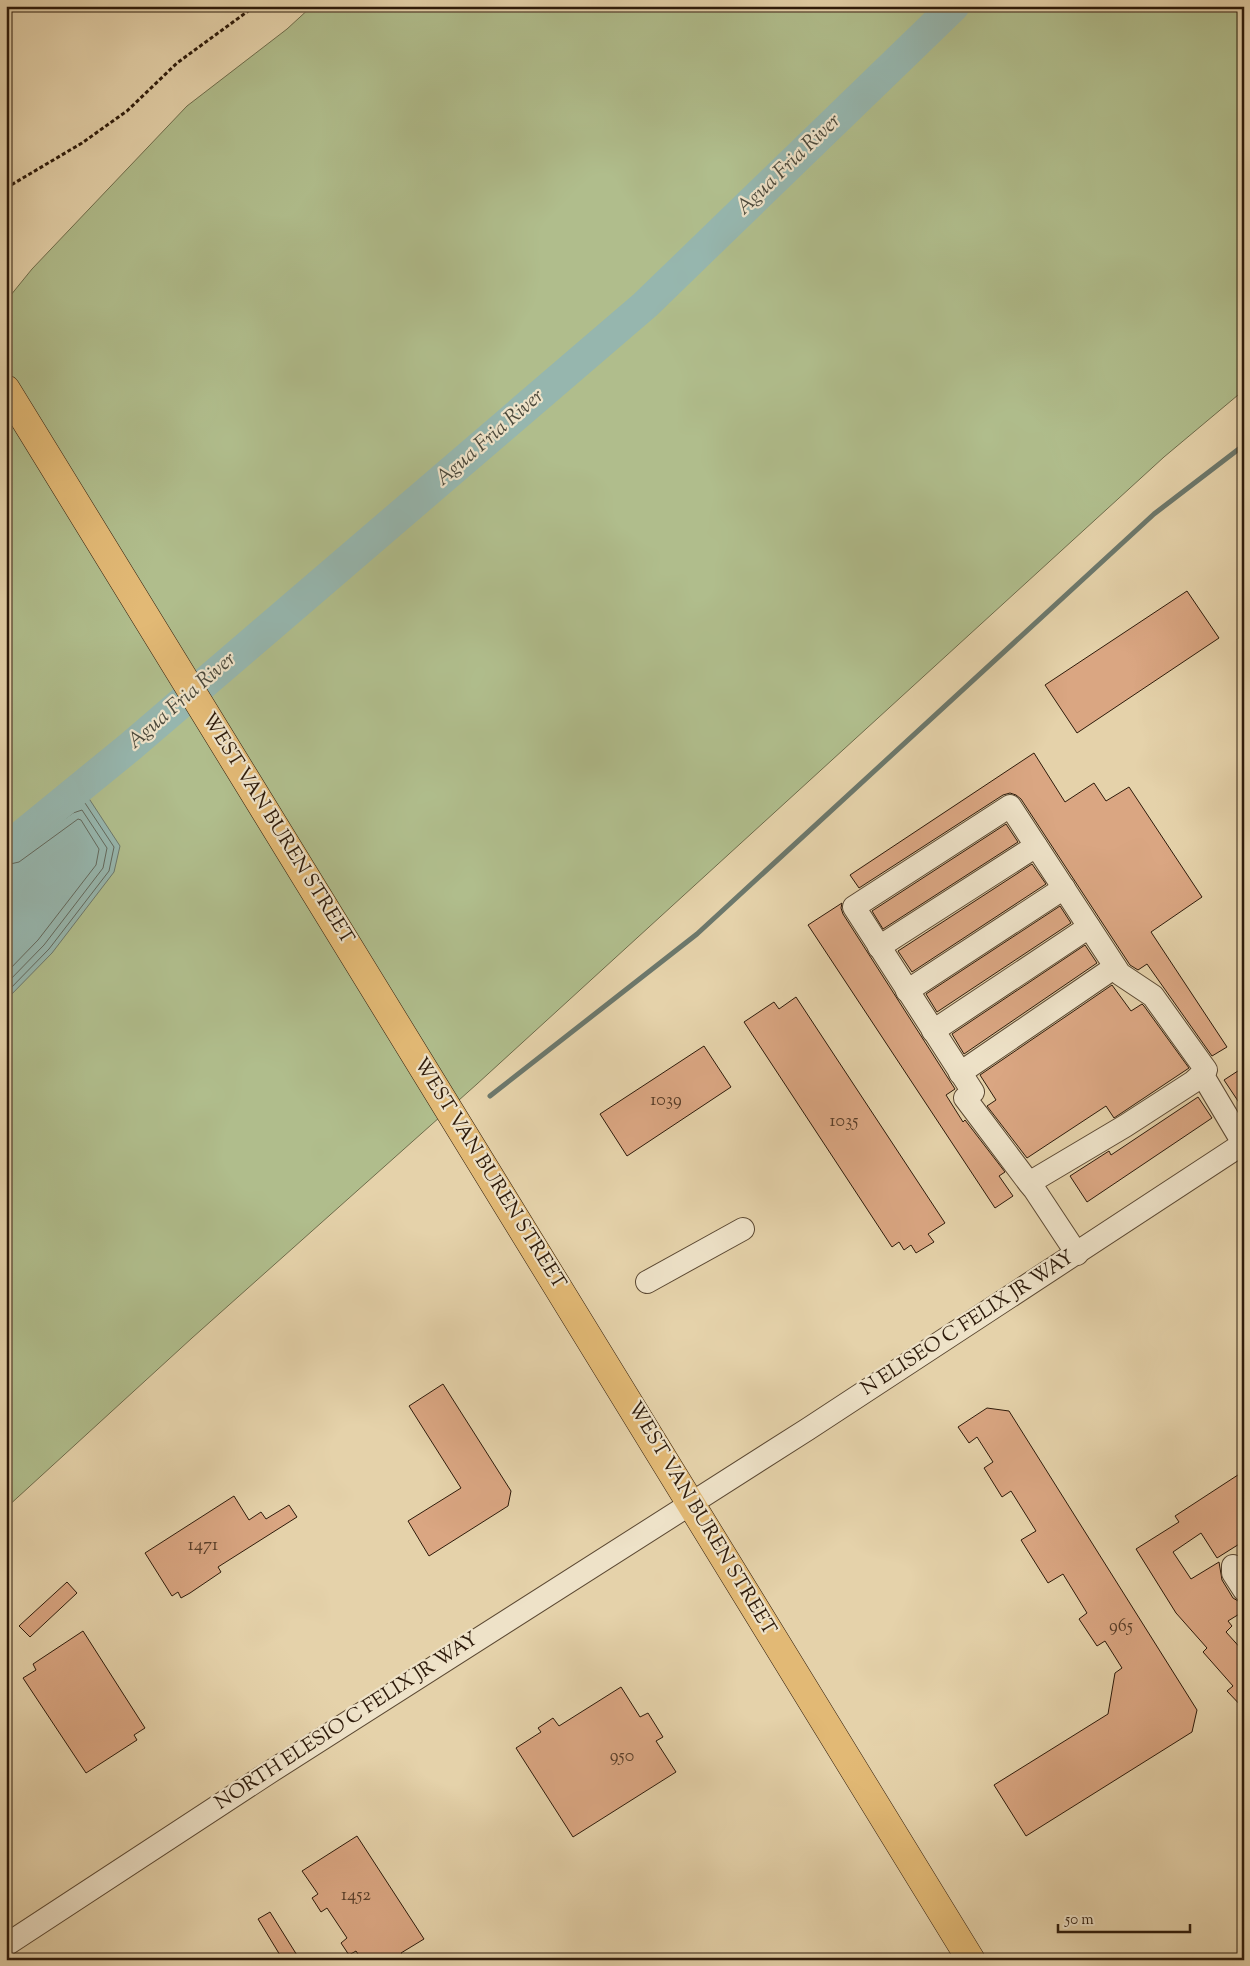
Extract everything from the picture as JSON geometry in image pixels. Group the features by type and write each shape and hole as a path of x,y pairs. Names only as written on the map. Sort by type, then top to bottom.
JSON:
{"main road":[{"name":"WEST VAN BUREN STREET","path":"6,389 971,1960"}],"street":[{"path":"1029,1183 1125,1126 1193,1082 1206,1070 1153,996 1120,974 1010,806 854,907 973,1092 965,1098 1029,1183 1077,1254"},
{"path":"880,947 1036,846"},
{"path":"908,991 1064,888"},
{"path":"933,1031 1089,927"},
{"path":"960,1073 1115,967"},
{"path":"1202,1074 1241,1151"},
{"name":"N ELISEO C FELIX JR WAY","path":"691,1502 1241,1151"},
{"path":"646,1282 743,1229"},
{"name":"NORTH ELESIO C FELIX JR WAY","path":"6,1945 225,1800 691,1502"},
{"path":"1233,1566 1233,1573 1244,1590"}],"path":[{"path":"6,188 82,143 127,111 177,63 255,6"}],"green space":[{"path":"312,6 1244,6 1244,390 1164,457 477,1084 192,1338 6,1508 6,301 32,269 187,106 287,29"}],"water":[{"path":"88,797 120,846 114,872 52,953 6,1000 6,848 68,802"}],"building":[{"path":"1187,591 1219,638 1077,733 1045,685"},
{"path":"1034,753 1065,802 1094,783 1106,801 1129,787 1202,897 1151,932 1227,1047 1212,1056 1147,964 1138,970 1130,965 1021,799 1016,795 1010,793 1003,795 859,888 850,875"},
{"path":"1006,824 1018,842 883,929 872,911"},
{"path":"1032,864 1046,884 912,972 898,951"},
{"path":"842,903 843,914 955,1089 946,1095 963,1122 965,1120 1005,1172 999,1176 1013,1196 995,1208 808,925"},
{"path":"1060,906 1071,923 937,1012 926,994"},
{"path":"1085,945 1097,963 964,1054 952,1034"},
{"path":"1112,985 1131,1011 1142,1004 1144,1006 1189,1068 1114,1118 1106,1106 1027,1158 987,1106 996,1100 980,1075"},
{"path":"796,997 945,1223 928,1234 934,1242 916,1253 911,1245 904,1250 899,1242 892,1247 744,1022 774,1002 779,1009"},
{"path":"704,1046 731,1087 627,1156 600,1114"},
{"path":"1244,1067 1244,1110 1224,1080"},
{"path":"1198,1097 1212,1118 1087,1202 1070,1176 1109,1151 1111,1155"},
{"path":"443,1384 511,1491 508,1506 429,1556 408,1521 461,1488 409,1406"},
{"path":"987,1408 1009,1411 1197,1710 1192,1732 1026,1836 994,1785 1108,1714 1115,1673 1122,1668 1105,1641 1097,1646 1079,1619 1087,1613 1063,1574 1048,1583 1021,1540 1036,1531 1011,1491 1002,1497 984,1468 993,1462 977,1437 969,1443 958,1427"},
{"path":"1244,1471 1244,1541 1217,1558 1201,1533 1173,1552 1191,1579 1219,1562 1222,1580 1233,1598 1244,1603 1244,1611 1228,1621 1232,1626 1226,1632 1244,1652 1244,1709 1227,1691 1233,1686 1203,1652 1207,1648 1176,1613 1136,1549 1179,1522 1175,1516"},
{"path":"234,1496 249,1520 261,1512 266,1519 289,1505 297,1517 218,1567 221,1572 190,1593 181,1598 178,1592 172,1596 145,1553"},
{"path":"67,1582 77,1593 30,1637 19,1626"},
{"path":"83,1631 145,1728 134,1735 137,1740 86,1773 23,1678 36,1670 33,1664"},
{"path":"621,1687 640,1717 648,1713 663,1737 656,1741 676,1772 573,1837 516,1748 541,1732 538,1728 553,1718 559,1726"},
{"path":"357,1836 424,1939 401,1953 406,1960 362,1960 356,1951 349,1955 341,1943 347,1938 327,1908 321,1912 312,1898 318,1894 302,1871"},
{"path":"270,1912 300,1960 283,1960 258,1919"}],"waterway":[{"name":"Agua Fria River","path":"6,848 131,746 645,305 954,6"},
{"path":"490,1096 697,934 1154,514 1244,445"}]}
